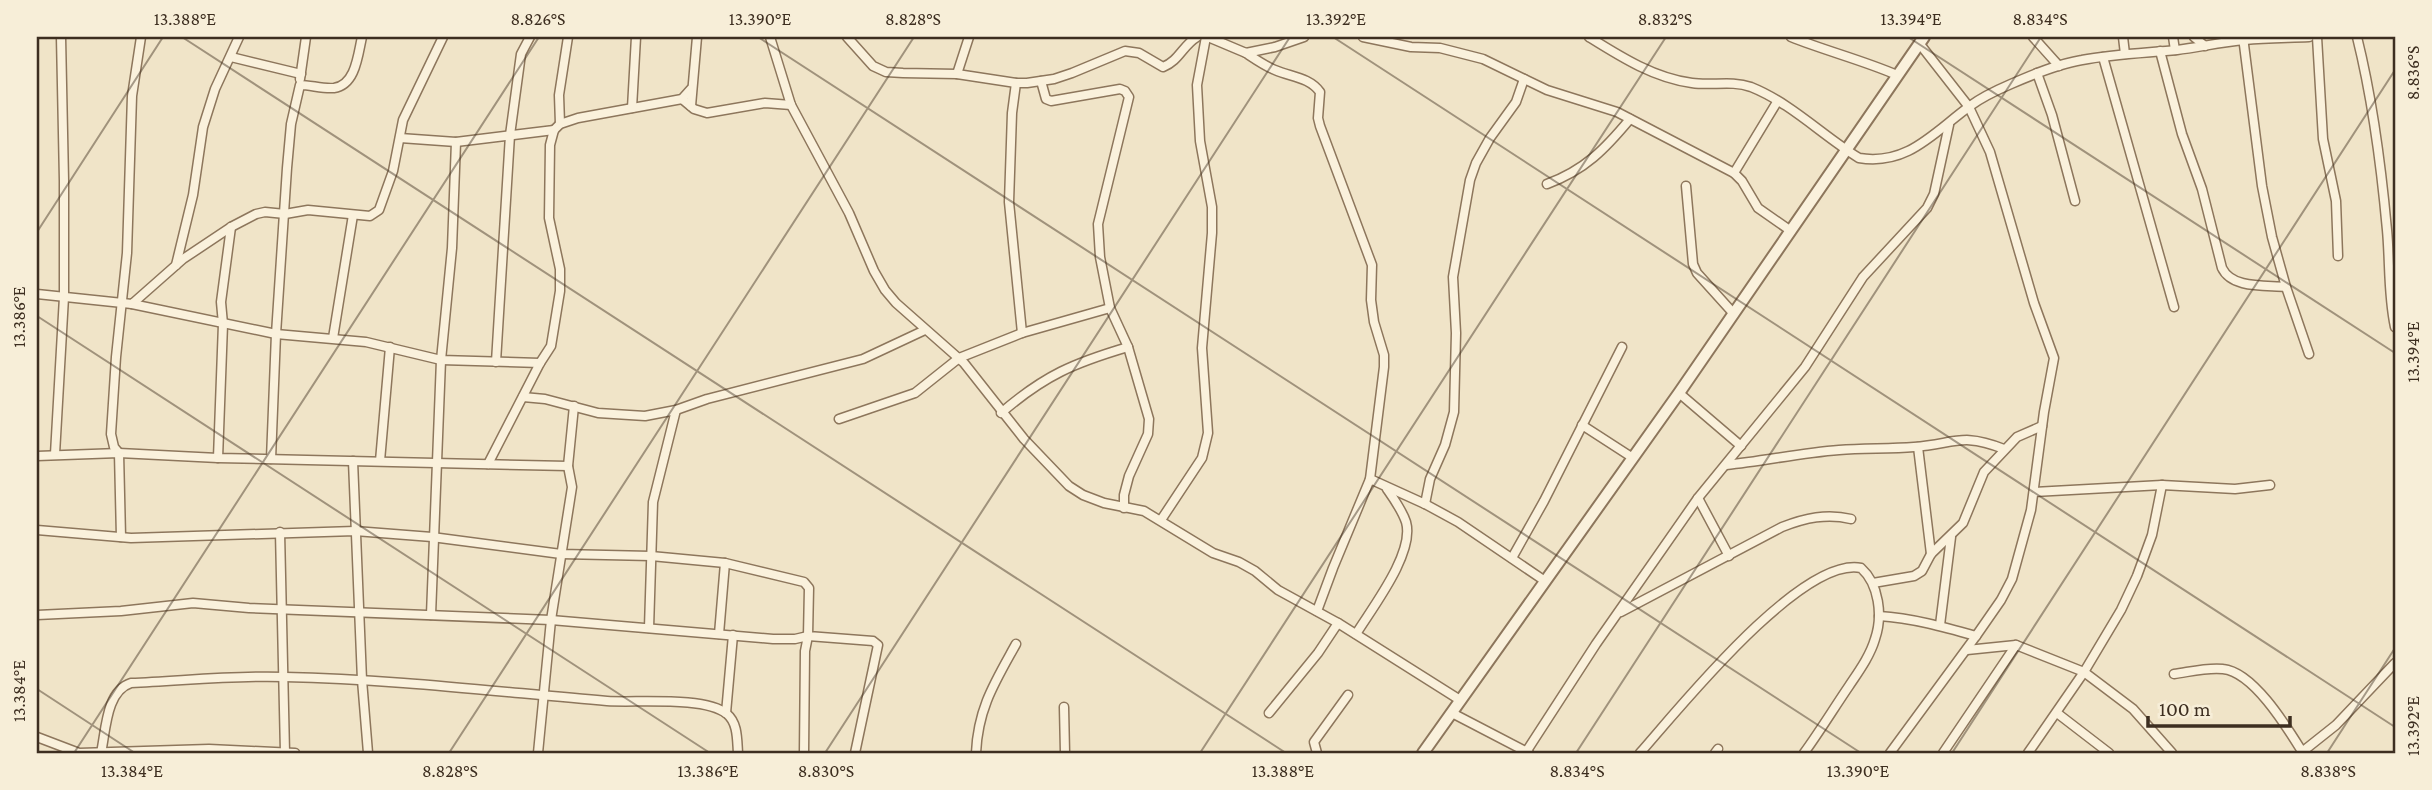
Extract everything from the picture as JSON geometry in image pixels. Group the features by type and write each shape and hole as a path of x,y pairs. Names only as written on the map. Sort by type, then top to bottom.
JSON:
{"street":[{"path":"55,454 64,298 65,181 61,37"},
{"path":"121,537 119,453 114,447 111,434 127,253 132,96 141,37"},
{"path":"176,266 193,195 203,127 215,89 239,37"},
{"path":"271,459 276,334 291,124 300,85 306,37"},
{"path":"300,85 332,88 341,86 352,73 362,37"},
{"path":"132,304 176,266 231,227 256,214 285,214 307,210 370,216 379,210 387,193 403,120 443,37"},
{"path":"496,362 510,135 521,54 530,37"},
{"path":"488,464 551,346 560,291 560,269 549,218 550,145 557,127 568,37"},
{"path":"632,108 636,37"},
{"path":"691,106 697,37"},
{"path":"770,37 791,105 849,213 874,271 886,290 896,303 959,358 1001,413 1069,486 1083,495 1124,508 1144,511 1213,553 1239,562 1278,590 1338,622 1460,700"},
{"path":"847,37 873,66 887,72 957,74 1016,83 1072,74 1125,51 1139,53 1163,67 1177,58 1197,37"},
{"path":"957,74 970,37"},
{"path":"1161,520 1202,458 1208,433 1202,348 1212,207 1200,141 1197,85 1207,37 1245,53 1271,68 1306,80 1320,92 1320,126 1354,223 1372,265 1371,300 1374,322 1384,355 1384,367 1370,480 1317,611"},
{"path":"1245,53 1304,37"},
{"path":"1363,37 1466,54 1493,63 1548,90 1617,111 1734,173 1758,208 1791,231"},
{"path":"1590,37 1630,62 1671,79 1693,83 1739,84 1756,90 1809,122 1859,158 1887,160 1907,153 1994,91 2059,66 2104,57 2205,46 2244,38 2309,37"},
{"path":"1791,37 1830,52 1868,62 1897,75"},
{"path":"2033,37 2059,66"},
{"path":"2123,37 2125,54"},
{"path":"2173,37 2175,50"},
{"path":"2194,37 2205,46"},
{"path":"2317,37 2322,127 2327,166 2336,201 2338,256"},
{"path":"2357,37 2371,90 2379,146 2388,234 2390,299 2395,327"},
{"path":"2244,38 2262,186 2272,237 2309,354"},
{"path":"1423,753 1679,393 1922,40 1969,107 1990,152 2034,303 2054,358 2034,492 2012,579 1967,650 1890,753"},
{"path":"2160,51 2182,134 2202,189 2226,277 2237,282 2286,287"},
{"path":"231,57 301,74"},
{"path":"2104,57 2174,307"},
{"path":"2038,74 2075,201"},
{"path":"1424,504 1454,412 1456,333 1453,277 1468,190 1476,163 1516,102 1524,79"},
{"path":"1041,81 1046,99 1051,101 1120,89 1129,97 1098,224 1100,257 1110,308 1128,347 1149,419 1148,434 1129,476 1124,508"},
{"path":"1016,83 1012,113 1009,201 1021,332"},
{"path":"400,138 456,142 510,135 682,99 691,89"},
{"path":"682,99 699,112 707,113 765,103 791,105"},
{"path":"1734,173 1777,102"},
{"path":"1547,184 1581,169 1630,119"},
{"path":"1452,713 1528,752 1618,613 1698,498 1805,367 1863,277 1927,208 1934,194 1949,124"},
{"path":"431,615 441,359 452,248 456,142"},
{"path":"1686,186 1693,264 1697,273 1734,314"},
{"path":"333,338 353,215"},
{"path":"218,458 223,324 221,302 231,227"},
{"path":"37,294 132,304 276,334 333,338 441,359 540,363"},
{"path":"839,419 915,393 959,358 1021,332 1110,308"},
{"path":"523,397 598,413 645,416 863,359 925,330"},
{"path":"1512,558 1544,502 1622,346"},
{"path":"380,461 390,347"},
{"path":"1001,413 1053,373 1128,347"},
{"path":"1679,393 1741,446"},
{"path":"538,753 551,620 572,487 568,466 574,406"},
{"path":"649,628 654,493 676,410"},
{"path":"1582,425 1633,458"},
{"path":"1873,583 1918,574 1931,554 1963,523 1984,472 2017,437 2042,426"},
{"path":"1726,465 1838,450 1918,447 1959,439 1983,441 2004,449"},
{"path":"1918,447 1931,554"},
{"path":"37,456 119,453 218,458 568,466"},
{"path":"353,461 362,680 368,753"},
{"path":"1370,480 1458,522 1545,581"},
{"path":"2034,492 2162,485 2235,489 2270,485"},
{"path":"2028,753 2084,672 2137,576 2152,535 2162,485"},
{"path":"1356,634 1400,561 1405,545 1405,520 1387,489"},
{"path":"1698,498 1729,556"},
{"path":"1618,613 1782,527 1805,519 1832,516 1852,519"},
{"path":"37,530 121,537 355,531 432,537 561,555 651,556 725,563 804,582 809,588 808,636 804,651 804,753"},
{"path":"279,532 285,752"},
{"path":"1940,625 1951,537"},
{"path":"719,634 725,563"},
{"path":"1640,753 1685,701 1760,623 1802,587 1823,576 1854,567 1861,568 1873,583 1879,616 1875,642 1804,753"},
{"path":"37,615 121,611 193,603 551,620 733,635 795,639 808,636 873,641 878,645 855,753"},
{"path":"1879,616 1901,617 1940,625 1976,636"},
{"path":"1269,713 1318,653 1338,622"},
{"path":"726,713 733,635"},
{"path":"976,753 983,705 1016,644"},
{"path":"1943,753 2016,645"},
{"path":"1967,650 2016,645 2084,672 2133,709 2172,753"},
{"path":"2174,674 2223,668 2238,674 2255,688 2271,707 2302,753 2336,725 2395,663"},
{"path":"101,753 112,700 124,685 282,676 362,680 609,701 681,702 712,707 726,713 732,720 737,733 738,753"},
{"path":"1317,753 1314,742 1348,695"},
{"path":"1064,707 1065,753"},
{"path":"2057,713 2109,753"},
{"path":"37,737 79,753 209,749 295,753"}]}
